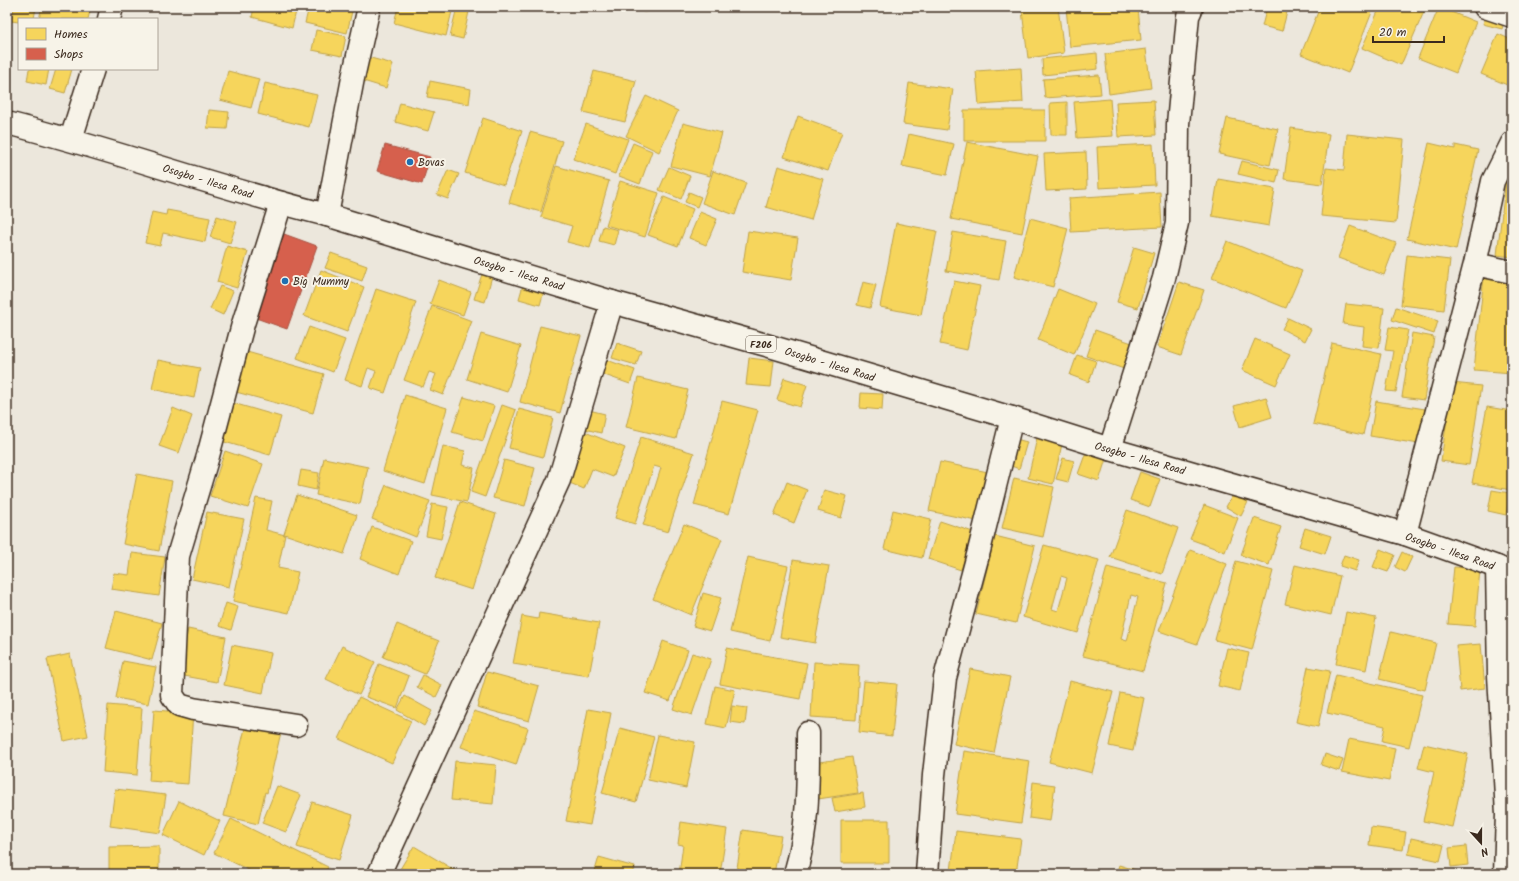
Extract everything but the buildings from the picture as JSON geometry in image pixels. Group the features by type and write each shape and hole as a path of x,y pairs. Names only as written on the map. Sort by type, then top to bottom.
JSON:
{"street":[{"path":"109,18 112,7"},
{"path":"326,215 353,78 369,7"},
{"path":"1485,7 1512,16"},
{"path":"1110,449 1164,278 1177,223 1178,124 1185,10"},
{"path":"71,139 93,70"},
{"name":"Osogbo - Ilesa Road","path":"7,123 71,139 612,302 766,345 1012,418 1110,449 1405,534 1504,570"},
{"path":"1405,534 1475,264 1493,180 1512,143"},
{"path":"281,203 243,324 208,456 178,556 172,695 179,705 193,709 296,725"},
{"path":"1475,264 1512,272"},
{"path":"379,874 559,480 612,302"},
{"path":"927,874 934,783 945,678 979,551 1012,418"},
{"path":"1504,570 1499,675 1507,814 1505,874"},
{"path":"795,874 801,854 808,801 808,733"}],"place":[{"name":"Bovas","path":"410,162"},
{"name":"Big Mummy","path":"285,281"}]}
